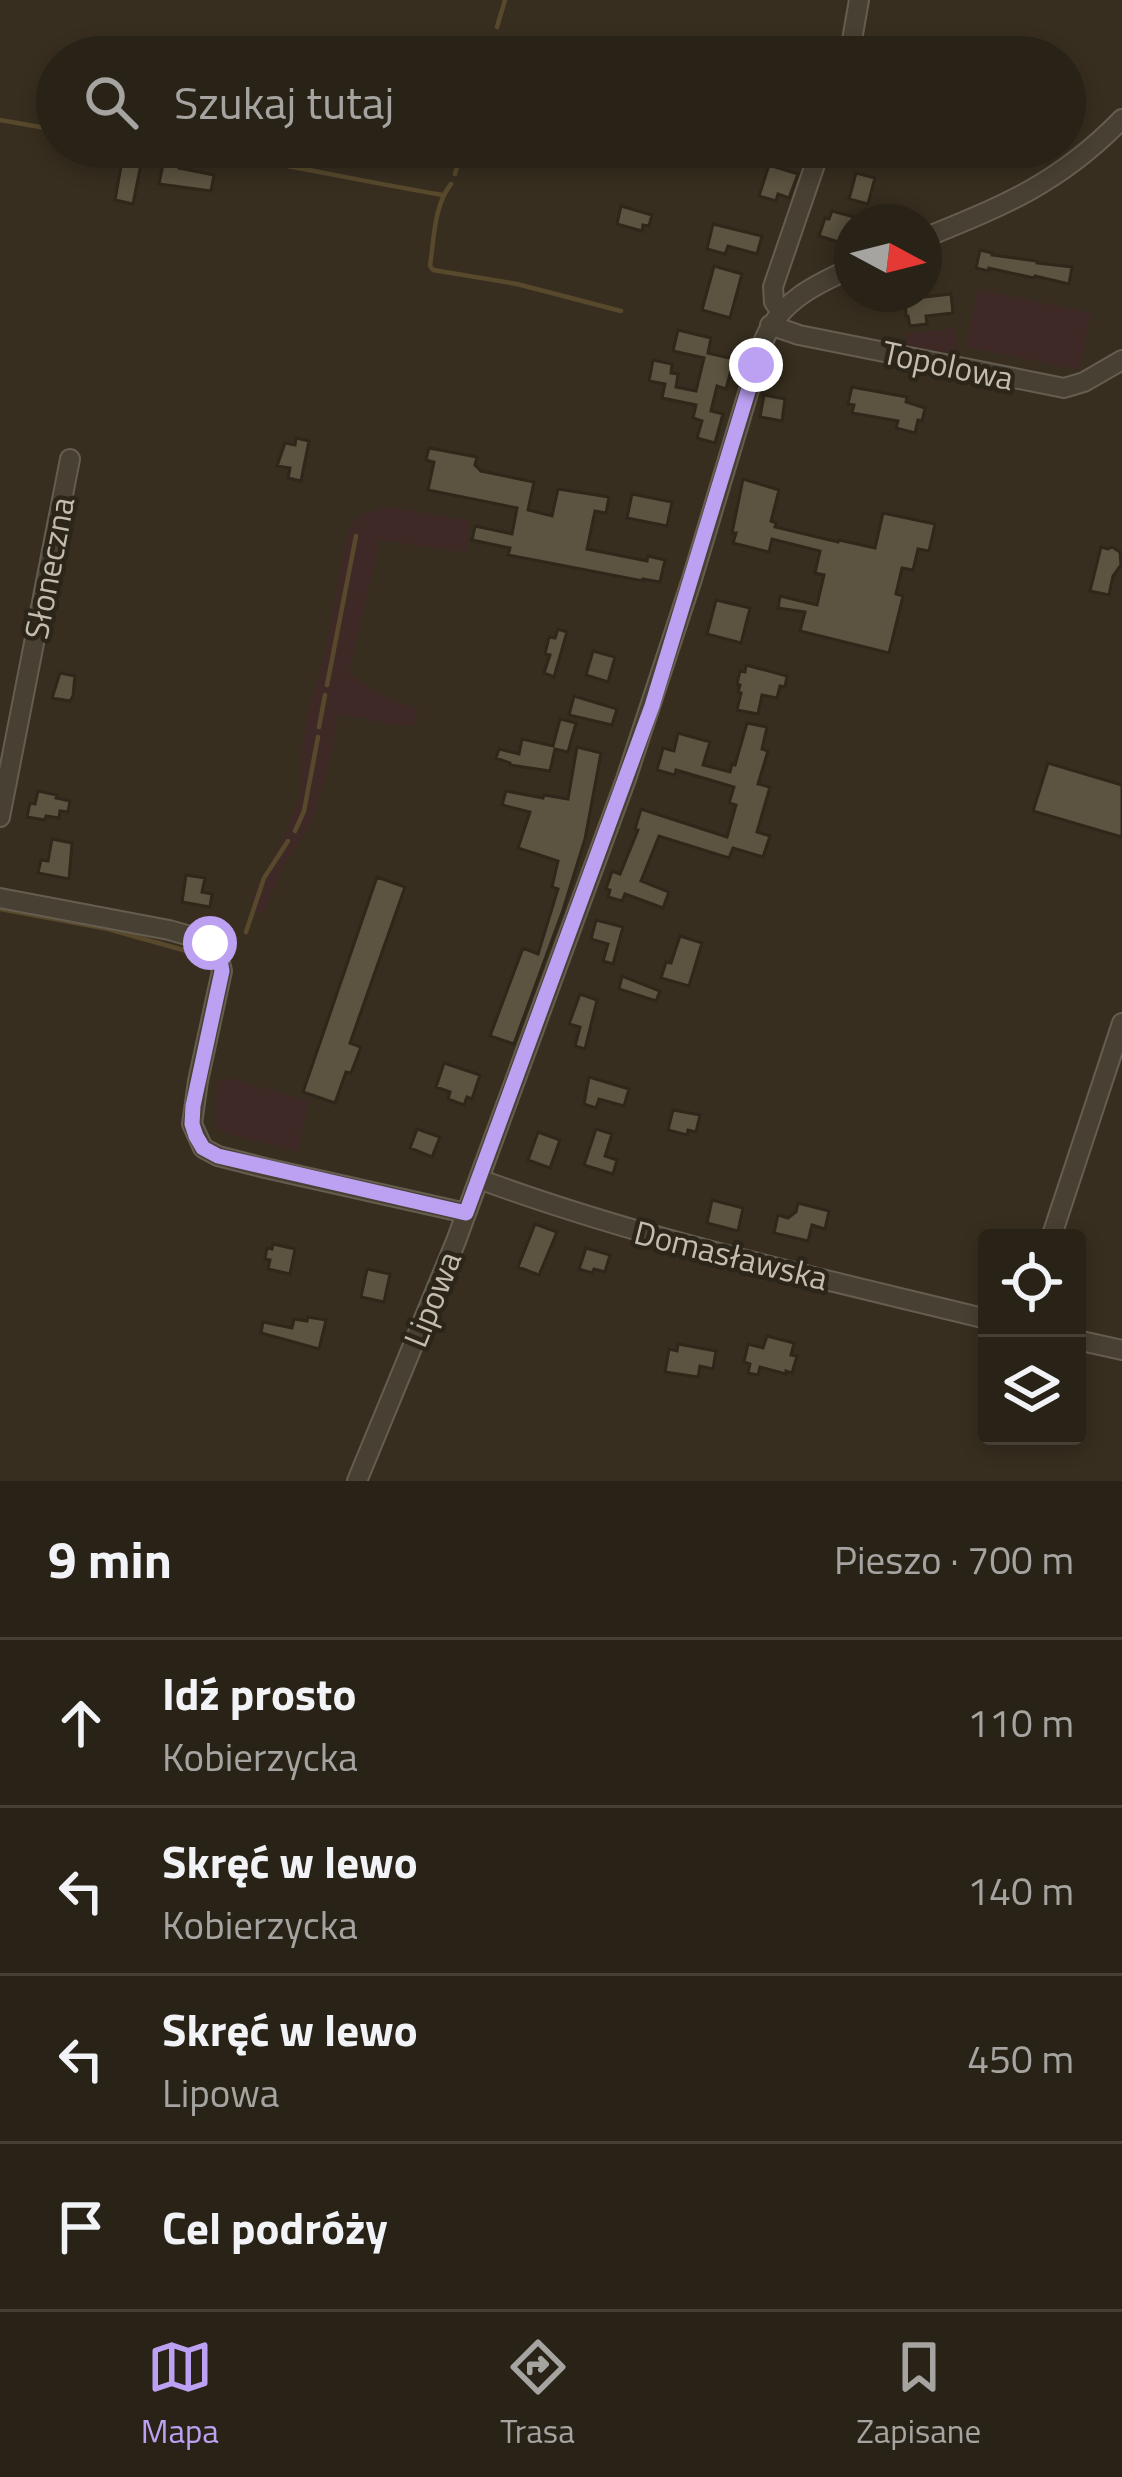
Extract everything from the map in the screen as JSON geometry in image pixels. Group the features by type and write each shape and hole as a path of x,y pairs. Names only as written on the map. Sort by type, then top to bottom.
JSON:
{"street":[{"path":"853,36 859,0"},
{"path":"1086,153 1122,119"},
{"name":"Lipowa","path":"357,1481 479,1179 652,706 776,319 773,287 814,168"},
{"path":"942,231 1002,206 1067,168"},
{"path":"776,319 811,286 834,276"},
{"name":"Topolowa","path":"776,319 799,335 1064,388 1122,360"},
{"name":"Słoneczna","path":"0,818 70,459"},
{"path":"0,898 169,929 205,940 218,951 222,971 192,1124 203,1148 265,1168 466,1213"},
{"path":"1054,1229 1122,1023"},
{"name":"Domasławska","path":"479,1179 608,1223 978,1317"},
{"path":"1086,1342 1122,1351"}],"shaded area":[{"path":"978,289 1091,313 1079,370 966,347"},
{"path":"955,328 959,360 907,349 905,334"},
{"path":"392,507 469,521 466,553 380,540 349,672 381,694 418,708 415,725 338,714 312,822 284,865 263,915 251,909 251,898 302,792 301,753 347,532 365,513"},
{"path":"229,1078 309,1101 298,1151 216,1127 217,1083"}],"building":[{"path":"121,168 140,168 133,204 115,200"},
{"path":"162,168 214,175 211,191 159,184"},
{"path":"768,168 798,174 789,198 778,194 776,201 759,196"},
{"path":"856,173 875,178 868,204 849,199"},
{"path":"621,206 652,215 649,226 643,225 642,231 617,224"},
{"path":"834,212 834,241 819,236 825,218"},
{"path":"713,224 762,236 757,254 728,246 725,254 707,249"},
{"path":"980,250 1072,267 1069,284 976,268"},
{"path":"714,266 742,274 730,318 702,310"},
{"path":"951,294 953,313 926,316 927,324 910,326 906,312 942,312 942,295"},
{"path":"678,330 711,338 708,353 734,359 726,389 717,386 711,411 723,414 715,443 697,438 702,421 693,418 696,405 662,398 665,384 649,381 653,360 672,364 671,373 678,374 676,387 696,391 704,358 673,351"},
{"path":"852,387 907,397 906,402 925,408 915,433 896,428 898,421 852,413 854,405 848,404"},
{"path":"764,395 785,399 782,421 760,417"},
{"path":"296,438 309,441 301,481 288,478 290,468 277,466 285,443 295,445"},
{"path":"429,448 477,457 475,465 481,471 534,482 528,510 552,516 558,489 609,497 606,513 595,511 587,549 665,560 660,582 508,555 510,548 472,540 475,526 512,534 517,508 428,490 434,462 426,460"},
{"path":"743,479 779,490 771,521 775,527 838,542 875,548 883,513 935,524 929,551 918,549 913,570 902,568 896,594 903,596 889,653 800,631 805,612 778,608 780,596 817,605 824,575 815,573 820,551 772,539 769,552 733,543"},
{"path":"632,494 672,502 667,526 627,518"},
{"path":"1101,547 1120,552 1121,565 1109,595 1090,591"},
{"path":"716,600 750,608 741,643 707,634"},
{"path":"558,629 567,632 554,677 544,673 550,655 545,654 549,637 555,638"},
{"path":"593,651 615,657 608,682 586,675"},
{"path":"746,665 787,676 777,698 762,695 758,714 737,710 741,693 737,684"},
{"path":"60,673 75,676 70,701 52,698"},
{"path":"574,696 617,709 612,725 569,715"},
{"path":"560,719 576,723 568,752 555,749 550,771 496,758 499,749 519,754 522,739 553,746"},
{"path":"747,723 767,727 762,749 768,751 758,784 770,787 757,832 770,836 763,857 733,848 729,858 659,836 641,881 669,892 663,908 625,894 622,901 608,897 612,871 620,874 638,830 641,809 727,837 736,805 729,803 734,787 676,770 675,775 657,770 663,748 674,751 678,733 710,742 703,765 730,772"},
{"path":"577,747 601,753 585,839 514,1044 490,1036 523,948 538,954 558,889 552,887 558,861 518,848 530,812 502,805 506,791 568,799"},
{"path":"1048,763 1122,785 1122,837 1033,811"},
{"path":"38,791 70,801 68,812 45,820 27,817"},
{"path":"52,839 72,843 69,879 38,873 41,860 48,861"},
{"path":"186,875 205,878 202,892 212,894 210,907 182,902"},
{"path":"377,877 405,887 350,1043 361,1047 335,1103 303,1092"},
{"path":"596,920 623,927 613,964 603,961 608,944 591,939"},
{"path":"680,936 702,943 689,986 661,978"},
{"path":"622,976 660,991 656,1001 619,989"},
{"path":"580,994 597,1000 585,1049 575,1046 580,1027 569,1024"},
{"path":"444,1063 480,1075 472,1099 467,1097 464,1105 448,1099 450,1092 436,1087"},
{"path":"589,1077 629,1089 624,1106 599,1099 596,1108 584,1104"},
{"path":"673,1110 700,1115 696,1132 688,1130 687,1135 668,1130"},
{"path":"417,1129 440,1137 432,1157 410,1148"},
{"path":"596,1129 612,1134 605,1156 617,1160 613,1174 584,1165"},
{"path":"538,1132 560,1140 550,1168 528,1160"},
{"path":"712,1200 743,1208 738,1231 707,1223"},
{"path":"798,1203 829,1211 825,1229 812,1225 808,1241 774,1233 778,1215 788,1218"},
{"path":"535,1224 557,1232 539,1275 518,1267"},
{"path":"273,1244 295,1249 290,1274 268,1269 267,1248 272,1249"},
{"path":"586,1248 610,1255 605,1272 579,1269"},
{"path":"367,1269 390,1274 384,1302 361,1297"},
{"path":"308,1317 326,1320 319,1349 261,1333 263,1322 292,1328 294,1319 307,1321"},
{"path":"767,1336 794,1343 791,1355 797,1356 792,1373 760,1367 758,1375 748,1373 750,1364 744,1362 748,1344 763,1348"},
{"path":"678,1344 716,1351 713,1369 700,1366 698,1377 665,1372 669,1349 677,1351"}],"waterway":[{"path":"497,27 505,0"},
{"path":"0,120 36,126"},
{"path":"298,168 443,195"},
{"path":"455,174 457,168"},
{"path":"451,184 436,223 433,270 517,284 621,311"},
{"path":"327,685 356,536"},
{"path":"319,727 325,695"},
{"path":"295,831 304,811 318,737"},
{"path":"246,932 264,878 288,841"},
{"path":"0,909 108,929 194,953"}],"route":[{"path":"210,943 219,954 222,971 193,1106 192,1124 203,1148 265,1168 466,1213 652,706 756,365"}]}
